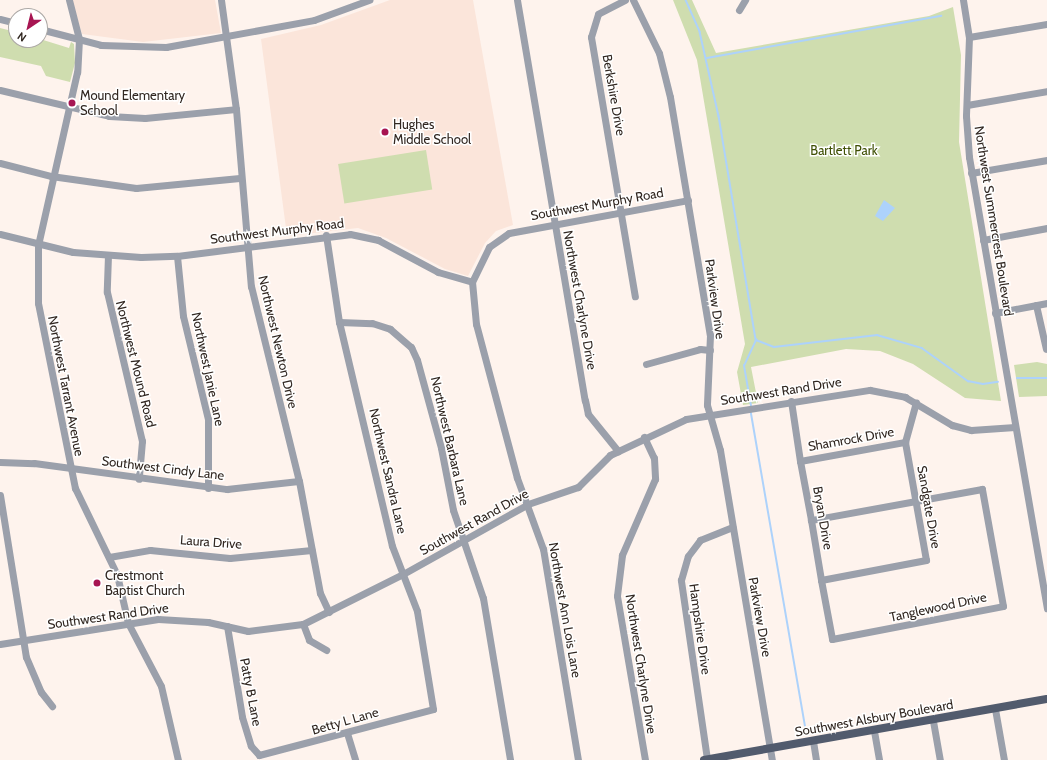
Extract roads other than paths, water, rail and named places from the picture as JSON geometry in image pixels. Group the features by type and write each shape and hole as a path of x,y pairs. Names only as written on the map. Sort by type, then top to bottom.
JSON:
{"main road":[{"name":"Southwest Alsbury Boulevard","path":"706,760 933,721 1047,699"}],"street":[{"name":"Northwest Tarrant Avenue","path":"69,0 79,39 77,72 52,176 38,245 38,303 70,468 83,508 109,557 128,623 161,686 178,760"},
{"name":"Northwest Newton Drive","path":"221,0 228,37 236,109 246,247 257,315 299,481 320,593 329,612"},
{"path":"48,30 101,45 166,47 228,37 314,20 369,0"},
{"name":"Northwest Charlyne Drive","path":"517,0 588,414 618,451"},
{"name":"Berkshire Drive","path":"625,0 598,14 591,37 622,212 635,296"},
{"name":"Parkview Drive","path":"633,0 666,73 688,200 710,350 706,394 732,527 772,760"},
{"path":"739,10 745,0"},
{"name":"Northwest Summercrest Boulevard","path":"963,0 969,38 967,105 971,173 1015,427"},
{"path":"969,38 1047,24"},
{"path":"0,90 68,108 145,118 236,109"},
{"path":"967,105 1047,91"},
{"path":"971,173 1047,160"},
{"path":"0,163 52,176 136,188 240,178"},
{"name":"Southwest Murphy Road","path":"0,234 38,245 108,255 177,256 326,235 364,236 438,272 472,282 481,260 498,239 524,228 688,200"},
{"path":"983,240 1047,228"},
{"name":"Northwest Sandra Lane","path":"326,235 339,322 392,546 416,611 433,710"},
{"name":"Northwest Mound Road","path":"108,255 107,292 142,441 139,479"},
{"name":"Northwest Janie Lane","path":"177,256 183,316 208,419 208,488"},
{"name":"Northwest Ann Lois Lane","path":"472,282 476,324 517,478 528,504 543,549 578,760"},
{"path":"995,313 1047,303"},
{"path":"1036,305 1046,349"},
{"name":"Northwest Barbara Lane","path":"339,322 372,323 390,329 411,347 426,385 463,542 483,598 510,760"},
{"path":"646,364 700,349 710,350"},
{"name":"Southwest Rand Drive","path":"0,644 128,623 174,618 227,626 269,630 303,624 463,542 528,504 578,487 618,451 644,437 686,419 791,401 870,390 889,392 916,402 952,425 965,428 1015,427"},
{"name":"Bryan Drive","path":"791,401 800,461 832,639"},
{"name":"Sandgate Drive","path":"821,580 926,560 914,502 905,442 916,402"},
{"path":"1015,427 1047,608"},
{"name":"Northwest Charlyne Drive","path":"644,437 654,458 655,479 622,555 617,596 645,760"},
{"name":"Shamrock Drive","path":"800,461 905,442"},
{"name":"Southwest Cindy Lane","path":"0,462 70,468 208,488 257,487 299,481"},
{"name":"Tanglewood Drive","path":"832,639 1003,606 982,489 914,502"},
{"path":"0,495 23,641 33,675 52,706"},
{"path":"811,520 914,502"},
{"name":"Hampshire Drive","path":"706,760 681,580 688,556 700,540 732,527"},
{"name":"Laura Drive","path":"109,557 150,550 230,558 312,550"},
{"path":"303,624 309,640 326,650"},
{"name":"Patty B Lane","path":"227,626 248,737 251,746 264,756"},
{"path":"995,709 1004,760"},
{"name":"Betty L Lane","path":"264,756 433,710"},
{"path":"933,721 940,760"},
{"path":"874,731 879,760"},
{"path":"347,733 355,760"},
{"path":"813,741 816,760"}],"water":[{"path":"884,200 895,208 883,221 875,216"}],"waterway":[{"path":"686,0 700,32 719,116 756,340 774,347 877,335 922,348 968,381 983,384 998,382"},
{"path":"707,58 941,16"},
{"path":"751,406 744,366 756,340"},
{"path":"1017,378 1047,378"},
{"path":"751,411 805,725"}],"place":[{"name":"Mound Elementary School","path":"72,103"},
{"name":"Hughes Middle School","path":"385,132"},
{"name":"Crestmont Baptist Church","path":"97,583"}],"park label":[{"name":"Bartlett Park","path":"844,150"}]}
